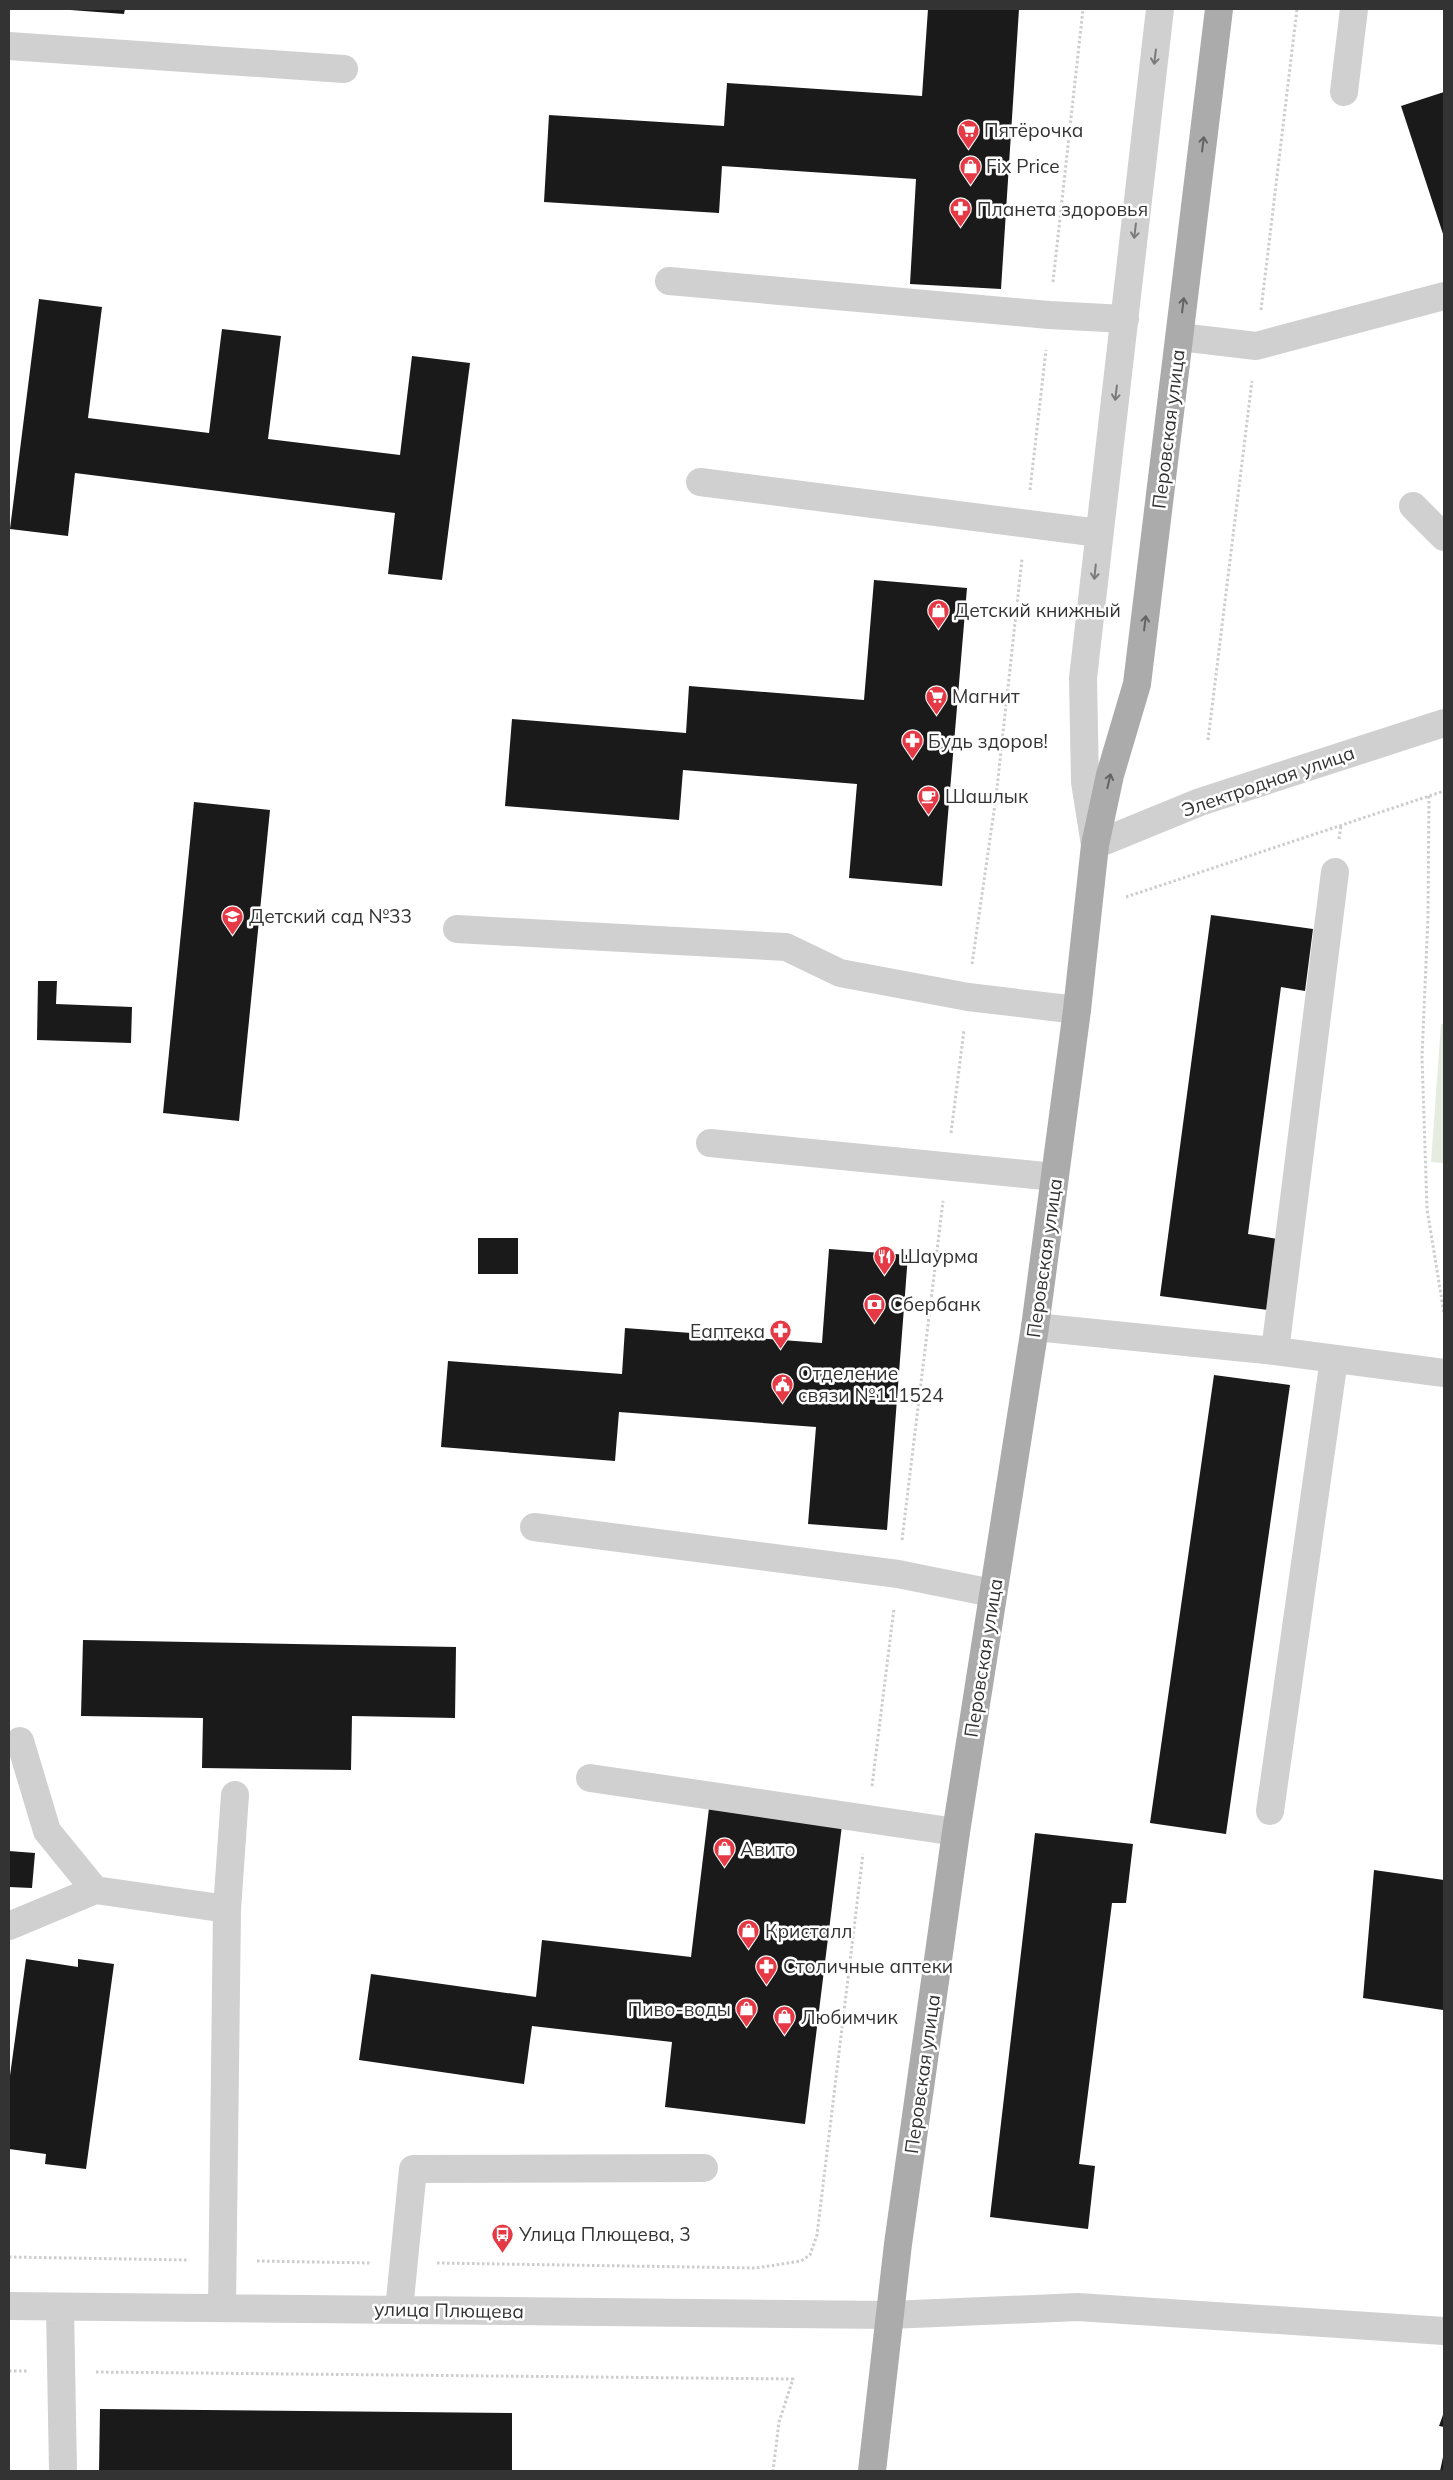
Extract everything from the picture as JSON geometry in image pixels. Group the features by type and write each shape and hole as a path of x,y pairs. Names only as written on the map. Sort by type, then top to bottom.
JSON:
{"main road":[{"name":"Перовская улица","path":"872,2471 898,2244 956,1832 1035,1328 1077,1010 1095,846 1110,775 1137,684 1219,9"}],"street":[{"name":"Перовская улица","path":"1095,846 1085,782 1083,678 1160,9"},
{"path":"1344,92 1354,9"},
{"path":"9,46 344,69"},
{"path":"669,281 1049,315 1125,318"},
{"path":"1180,337 1256,346 1444,296"},
{"path":"700,482 1099,533"},
{"path":"1413,506 1444,537"},
{"name":"Электродная улица","path":"1095,846 1200,802 1444,723"},
{"path":"1275,1351 1336,872"},
{"path":"457,929 786,947 840,973 968,998 1077,1010"},
{"path":"710,1143 1055,1177"},
{"path":"1035,1328 1275,1351 1444,1373"},
{"path":"1270,1811 1334,1359"},
{"path":"534,1527 898,1574 992,1593"},
{"path":"20,1741 47,1831 95,1890"},
{"path":"590,1778 956,1832"},
{"path":"222,2308 227,1909 235,1795"},
{"path":"9,1926 95,1890 227,1909"},
{"path":"399,2310 413,2169 704,2168"},
{"name":"улица Плющева","path":"9,2306 890,2315 1078,2307 1444,2330"},
{"path":"60,2307 63,2471"}],"path":[{"path":"982,884 996,798 1083,9"},
{"path":"1126,897 1444,791"},
{"path":"1429,796 1423,1086 1427,1208 1444,1313"},
{"path":"9,2371 793,2379 779,2422 773,2471"}],"shaded area":[{"path":"1441,1024 1444,1024 1444,1163 1431,1162"}],"building":[{"path":"57,9 125,9 124,14"},
{"path":"928,9 1019,9 1001,289 910,284 916,179 722,166 719,213 544,202 549,115 724,126 727,83 922,96"},
{"path":"1444,92 1444,237 1401,106"},
{"path":"39,299 102,307 88,418 209,433 222,329 281,336 268,439 400,455 412,356 470,363 442,580 388,574 395,513 75,473 68,536 10,529"},
{"path":"874,580 967,588 942,886 849,878 857,784 683,770 679,820 505,806 512,719 686,733 689,686 864,700"},
{"path":"194,802 270,810 239,1121 163,1113"},
{"path":"1211,915 1313,929 1305,991 1281,987 1248,1234 1278,1239 1268,1310 1160,1296"},
{"path":"38,981 57,981 56,1004 132,1007 131,1043 37,1040"},
{"path":"478,1238 518,1238 518,1274 478,1274"},
{"path":"829,1249 908,1255 887,1530 808,1524 816,1427 619,1412 615,1461 441,1447 448,1361 622,1374 625,1328 822,1343"},
{"path":"1214,1375 1290,1385 1226,1834 1150,1823"},
{"path":"83,1640 456,1647 455,1718 352,1716 351,1770 202,1768 203,1718 81,1716"},
{"path":"710,1800 843,1817 805,2124 665,2107 672,2042 532,2026 524,2084 359,2060 371,1974 536,1997 542,1940 691,1957"},
{"path":"1035,1833 1133,1844 1126,1903 1112,1903 1079,2164 1095,2166 1088,2229 990,2217"},
{"path":"9,1851 35,1853 32,1888 9,1887"},
{"path":"1374,1870 1444,1880 1443,2010 1363,1998"},
{"path":"26,1959 78,1967 78,1959 114,1964 86,2169 45,2164 46,2154 9,2149 9,2083"},
{"path":"100,2409 512,2413 512,2471 99,2471"},
{"path":"1444,2412 1444,2427 1439,2426"},
{"path":"1443,2457 1444,2471 1440,2471"}],"place":[{"name":"Пятёрочка","path":"968,149"},
{"name":"Fix Price","path":"970,185"},
{"name":"Планета здоровья","path":"961,228"},
{"name":"Детский книжный","path":"938,629"},
{"name":"Магнит","path":"936,715"},
{"name":"Будь здоров!","path":"912,760"},
{"name":"Шашлык","path":"929,815"},
{"name":"Детский сад №33","path":"233,935"},
{"name":"Шаурма","path":"884,1275"},
{"name":"Сбербанк","path":"874,1323"},
{"name":"Еаптека","path":"781,1350"},
{"name":"Отделение связи №111524","path":"782,1403"},
{"name":"Авито","path":"724,1868"},
{"name":"Кристалл","path":"749,1950"},
{"name":"Столичные аптеки","path":"767,1985"},
{"name":"Пиво-воды","path":"747,2028"},
{"name":"Любимчик","path":"785,2036"},
{"name":"Улица Плющева, 3","path":"503,2253"}]}
